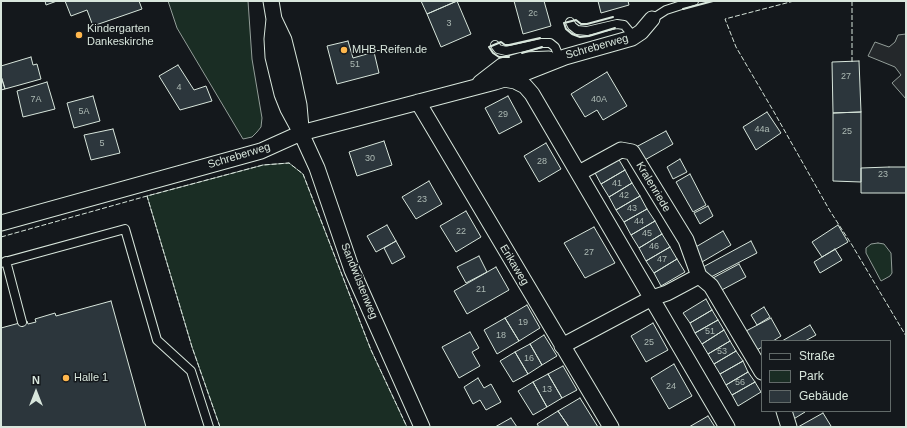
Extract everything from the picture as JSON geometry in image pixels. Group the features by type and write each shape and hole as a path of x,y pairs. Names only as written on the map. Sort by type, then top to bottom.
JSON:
{"street":[{"name":"Sandwüstenweg","path":"271,1 274,19 284,40 292,72 302,133 317,168 352,270 422,427"},
{"name":"Schreberweg","path":"1,223 261,151 302,133 527,72 560,59 632,38 641,32 652,19"},
{"name":"Schreberweg","path":"475,87 502,66 522,60 560,59"},
{"path":"504,79 515,81 525,86 532,94 727,427"},
{"name":"Erikaweg","path":"418,102 611,427"},
{"name":"Kralenriede","path":"579,173 621,150 632,152 686,240 699,276 711,286 761,370"},
{"path":"562,346 652,298 667,293 699,276"},
{"path":"784,412 789,427"}],"lane":[{"path":"652,19 666,10 694,1"},
{"path":"570,22 577,30 587,31 617,24 624,25 630,31 632,38"},
{"path":"495,45 498,49 506,51 542,43 550,43 555,47 560,59"},
{"path":"22,322 3,262 125,229 157,340 191,371 208,427"}],"green space":[{"path":"168,1 248,1 252,59 262,118 261,127 252,137 243,139 177,28"},
{"path":"289,163 303,174 371,350 407,427 220,427 192,347 147,196 263,165"},
{"path":"871,244 884,244 891,253 892,273 890,276 881,281 866,253 866,248"}],"shaded area":[{"path":"906,34 906,99 892,83 901,75 895,67 868,56 875,42 889,47 895,42 898,35"}],"building":[{"path":"45,1 57,1 46,5"},
{"path":"65,1 139,1 142,9 93,26 87,10 71,16"},
{"path":"421,1 457,1 427,14"},
{"path":"457,1 471,34 441,47 427,14"},
{"path":"514,1 544,1 551,26 523,34"},
{"path":"598,1 628,1 629,5 601,13"},
{"path":"348,41 353,58 374,52 379,73 337,84 327,46"},
{"path":"31,57 33,65 37,64 41,79 5,89 1,76 1,66"},
{"path":"859,61 861,112 833,113 832,62"},
{"path":"178,65 194,90 206,86 212,101 180,110 159,76"},
{"path":"607,72 627,106 603,120 597,110 585,117 571,94"},
{"path":"1,76 5,89 1,90"},
{"path":"47,82 55,109 23,117 17,91"},
{"path":"93,96 100,121 74,128 67,103"},
{"path":"508,96 522,122 499,134 485,108"},
{"path":"767,112 781,133 756,150 743,127"},
{"path":"861,112 861,182 833,181 833,113"},
{"path":"113,129 120,153 91,160 84,135"},
{"path":"666,131 673,144 643,161 636,147"},
{"path":"384,141 392,165 357,176 349,152"},
{"path":"546,143 561,169 539,182 524,156"},
{"path":"618,158 625,170 601,184 594,171"},
{"path":"680,159 687,172 673,179 667,167"},
{"path":"906,167 906,193 861,193 861,168"},
{"path":"625,170 632,183 609,197 601,184"},
{"path":"690,174 706,205 693,212 676,182"},
{"path":"429,181 442,204 416,219 402,197"},
{"path":"632,183 640,196 616,210 609,197"},
{"path":"640,196 647,209 624,222 616,210"},
{"path":"708,206 713,216 700,224 694,213"},
{"path":"647,209 655,221 631,235 624,222"},
{"path":"466,211 481,237 456,252 440,226"},
{"path":"655,221 662,234 639,248 631,235"},
{"path":"387,225 396,241 376,252 367,236"},
{"path":"838,225 848,242 822,257 812,242"},
{"path":"594,227 615,263 585,278 564,243"},
{"path":"723,231 731,245 702,262 694,248"},
{"path":"662,234 670,247 646,261 639,248"},
{"path":"396,241 405,257 392,264 384,248"},
{"path":"751,241 757,253 709,278 703,267"},
{"path":"670,247 677,259 654,273 646,261"},
{"path":"835,249 842,260 820,273 814,262"},
{"path":"479,256 487,272 466,283 457,267"},
{"path":"677,259 685,272 661,286 654,273"},
{"path":"739,264 746,277 718,292 711,279"},
{"path":"496,267 509,290 467,314 454,291"},
{"path":"706,299 712,310 690,323 683,313"},
{"name":"Halle 1","path":"111,301 146,427 1,427 1,328 27,321 28,324 36,322 35,319 55,313 56,316"},
{"path":"527,305 540,328 519,341 505,318"},
{"path":"764,307 770,317 757,325 751,315"},
{"path":"712,310 718,320 695,333 690,323"},
{"path":"505,318 519,341 497,354 484,330"},
{"path":"771,318 781,336 775,340 761,340 761,348 757,350 746,331"},
{"path":"718,320 724,330 702,344 695,333"},
{"path":"653,323 668,350 646,362 631,336"},
{"path":"810,325 816,335 807,340 784,340"},
{"path":"724,330 730,341 708,354 702,344"},
{"path":"470,332 479,348 472,352 480,366 459,378 442,347"},
{"path":"544,335 557,356 542,365 530,344"},
{"path":"730,341 736,351 714,364 708,354"},
{"path":"530,344 542,365 528,374 515,352"},
{"path":"736,351 743,361 720,374 714,364"},
{"path":"515,352 528,374 513,382 500,361"},
{"path":"743,361 748,372 726,385 720,374"},
{"path":"674,364 692,396 669,409 651,378"},
{"path":"563,366 577,390 562,398 548,374"},
{"path":"748,372 755,382 732,395 726,385"},
{"path":"548,374 562,398 547,407 533,382"},
{"path":"478,378 484,388 491,384 501,402 486,410 480,400 473,404 464,387"},
{"path":"533,382 547,407 533,415 518,391"},
{"path":"755,382 761,392 738,406 732,395"},
{"path":"580,398 598,427 569,427 558,411"},
{"path":"558,411 569,427 539,427 537,424"},
{"path":"788,412 805,412 792,420"},
{"path":"823,413 831,426 798,427"},
{"path":"708,416 715,427 689,427"},
{"path":"511,418 517,427 495,427"}],"fence":[{"path":"794,1 725,19 736,47 830,211 906,336"},
{"path":"852,1 852,62"},
{"path":"220,427 192,347 147,196 263,165 289,163 303,174 371,350 407,427"},
{"path":"1,237 147,196"}],"wall":[{"path":"683,9 713,1"},
{"path":"613,17 587,24 581,24 576,20 564,23 566,29 572,34 580,37 589,36 615,28"},
{"path":"509,57 499,57 493,53 489,47 501,42 505,45 509,45 540,38"},
{"path":"522,53 542,47"}],"place":[{"name":"Kindergarten Dankeskirche","path":"79,35"},
{"name":"MHB-Reifen.de","path":"344,50"},
{"name":"Halle 1","path":"66,378"}]}
